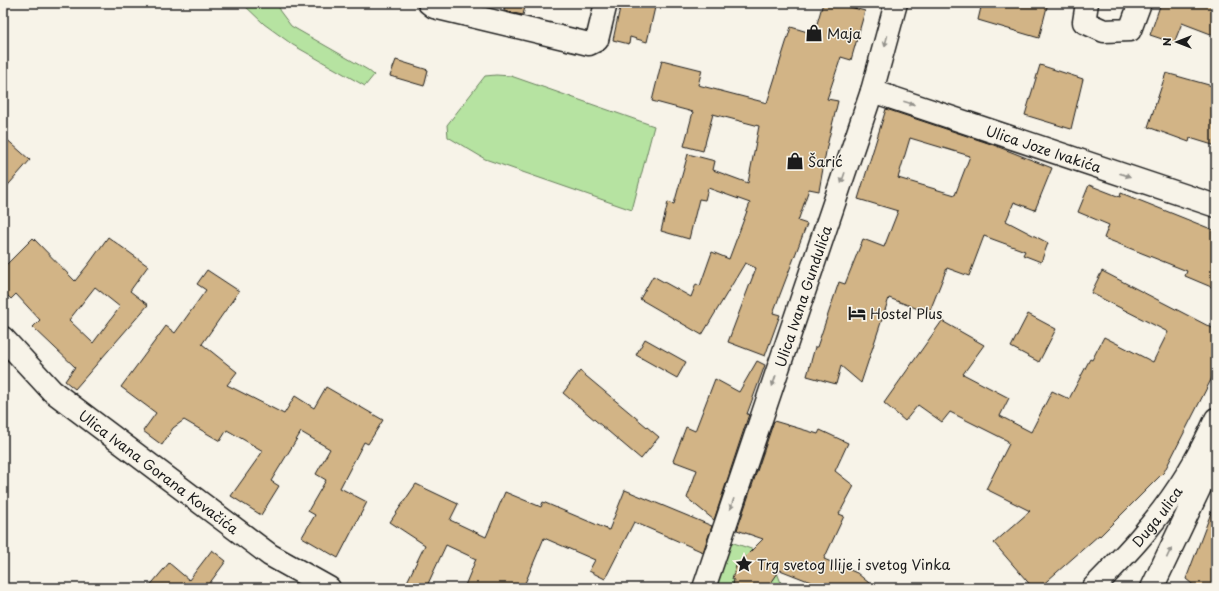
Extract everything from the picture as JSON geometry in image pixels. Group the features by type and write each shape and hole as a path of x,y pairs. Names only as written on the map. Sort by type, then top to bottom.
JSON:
{"street":[{"path":"428,3 434,7 589,44 594,43 597,40 606,3"},
{"name":"Ulica Ivana Gundulića","path":"704,588 872,91 896,3"},
{"path":"1087,3 1084,22 1104,31 1130,30 1140,3"},
{"name":"Ulica Joze Ivakića","path":"872,91 1216,206"},
{"name":"Ulica Ivana Gorana Kovačića","path":"3,338 52,391 270,555 329,588"},
{"name":"Duga ulica","path":"1093,588 1149,527 1181,483 1212,427"},
{"name":"Duga ulica","path":"1152,588 1202,483 1212,427"}],"green space":[{"path":"242,3 280,3 279,10 291,26 368,70 374,75 365,86 293,45 264,24"},
{"path":"485,76 511,76 654,126 632,210 485,159 448,137 447,125"},
{"name":"Trg svetog Ilije i svetog Vinka","path":"725,540 763,553 776,570 783,588 709,588"}],"building":[{"path":"505,3 526,3 523,15 504,11"},
{"path":"621,3 656,3 647,42 630,37 629,44 613,40"},
{"path":"823,3 835,3 865,11 851,60 841,57 827,99 838,101 827,146 819,191 809,189 798,221 807,224 773,313 780,315 765,356 728,342 756,268 745,263 702,335 640,299 653,276 691,297 696,284 700,286 712,252 729,259 750,203 708,188 705,200 699,199 689,239 661,231 668,202 674,204 688,154 715,161 713,170 748,183 759,126 713,114 703,151 684,146 693,112 652,101 662,60 702,70 698,85 767,103 791,27 814,34"},
{"path":"982,3 1048,3 1039,38 978,20"},
{"path":"1161,3 1216,3 1216,36 1182,23 1174,43 1150,35"},
{"path":"396,60 428,70 424,86 390,76"},
{"path":"1040,65 1083,79 1071,129 1025,115"},
{"path":"1166,73 1216,87 1216,146 1190,138 1189,142 1148,127"},
{"path":"886,109 991,144 1052,168 1035,210 1014,202 1006,221 1048,243 1041,262 1023,255 1025,251 984,236 969,276 947,268 929,313 889,298 861,383 841,366 836,384 807,376 815,347 817,347 839,282 845,284 863,239 884,247 898,211 858,199","holes":["910,138 970,156 955,195 898,178"]},
{"path":"3,136 30,160 3,191"},
{"path":"1089,185 1120,197 1121,193 1216,231 1216,289 1185,276 1187,271 1104,238 1109,225 1078,212"},
{"path":"108,237 148,266 130,291 148,305 75,389 65,381 75,367 33,327 40,320 16,294 11,299 3,291 3,268 33,238 75,281","holes":["95,287 120,307 93,343 69,320"]},
{"path":"207,270 239,291 202,344 237,372 227,385 284,414 295,396 314,408 326,387 383,420 368,444 364,442 340,488 367,502 338,558 302,537 315,515 308,511 326,480 316,474 330,449 301,432 271,481 279,486 261,515 231,496 263,451 227,430 220,441 184,420 173,428 162,445 143,431 156,413 121,387 166,326 175,333 206,290 197,284"},
{"path":"1102,271 1216,330 1216,370 1164,472 1100,536 1099,535 1039,588 1033,588 994,543 1030,511 986,489 1009,444 1007,443 1008,441 950,412 942,422 918,405 905,421 884,403 942,321 984,345 963,374 1009,398 1000,416 1031,432 1052,391 1069,399 1090,359 1092,360 1104,337 1153,362 1168,332 1091,293"},
{"path":"1028,314 1056,329 1039,362 1011,347"},
{"path":"645,339 686,362 677,378 636,355"},
{"path":"757,361 765,365 747,414 749,414 714,520 687,498 697,470 673,461 686,427 695,431 715,379 739,392"},
{"path":"580,371 659,437 641,459 563,393"},
{"path":"774,421 818,434 820,430 848,443 835,471 854,486 839,514 844,516 824,559 857,573 875,588 826,588 780,570 771,583 770,588 732,588 734,580 732,579 736,566 763,539 737,530"},
{"path":"416,484 458,504 450,520 486,537 505,492 541,507 543,502 609,530 625,490 712,526 703,552 634,522 605,579 589,571 595,560 544,538 523,588 464,588 476,559 446,545 426,588 404,588 425,545 390,522"},
{"path":"1214,505 1216,505 1216,588 1197,588 1186,579"},
{"path":"212,550 226,561 206,588 148,588 169,563 189,580"}],"place":[{"name":"Maja","path":"814,33"},
{"name":"Šarić","path":"795,161"},
{"name":"Hostel Plus","path":"857,313"},
{"name":"Trg svetog Ilije i svetog Vinka","path":"744,564"}]}
